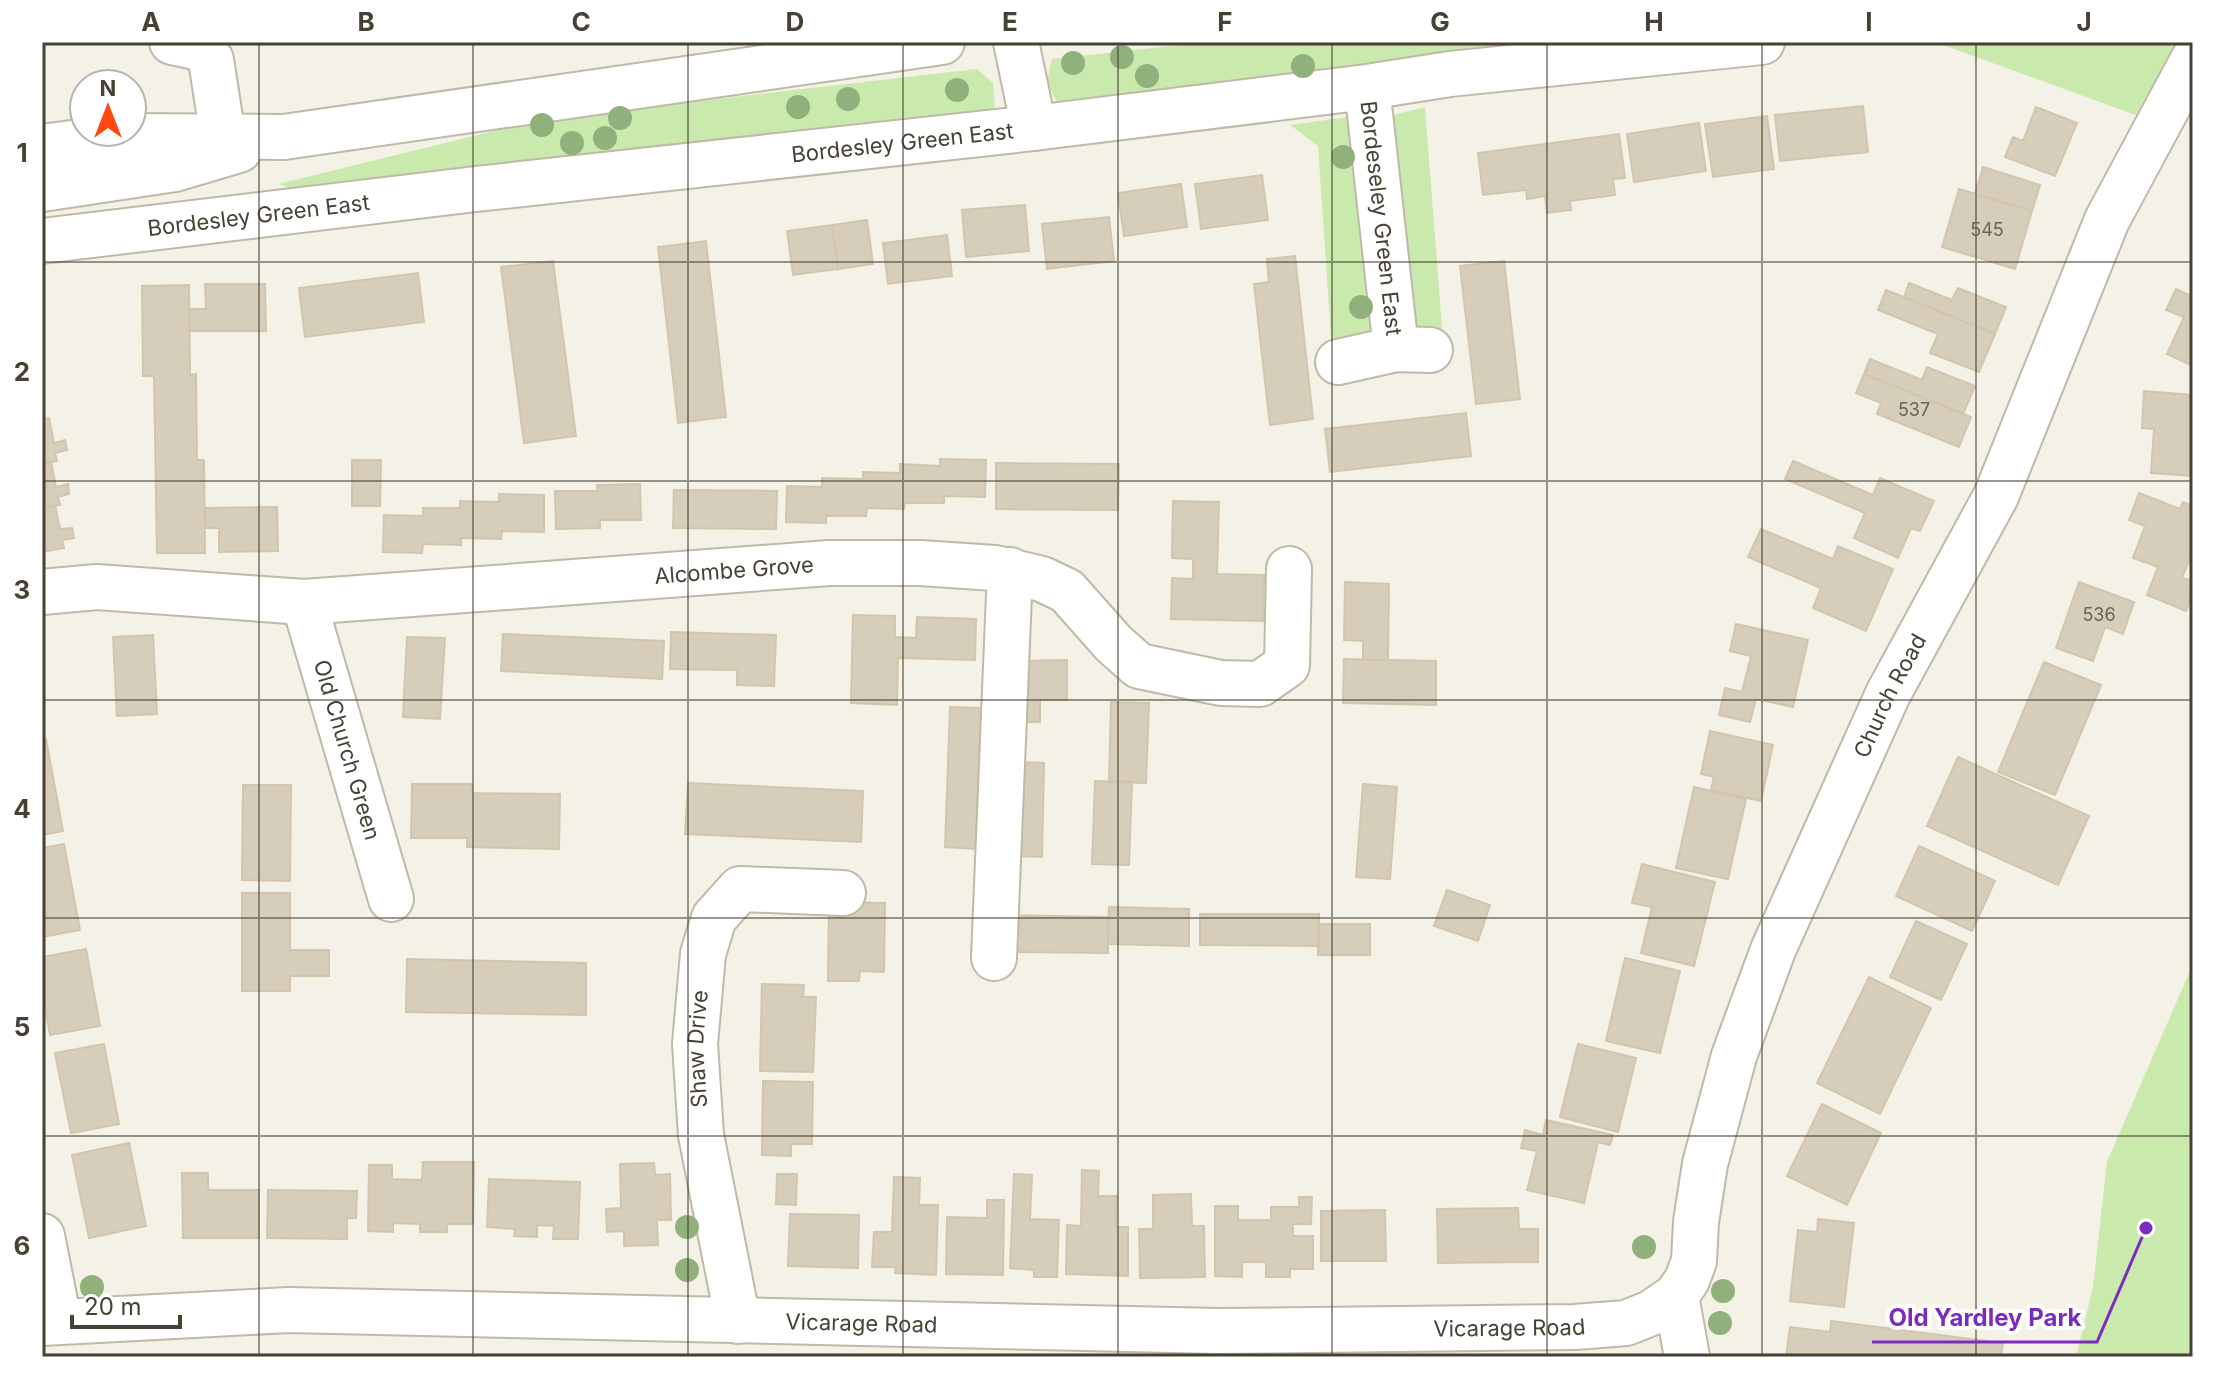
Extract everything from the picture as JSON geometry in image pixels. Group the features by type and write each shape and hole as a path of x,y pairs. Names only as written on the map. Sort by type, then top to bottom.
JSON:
{"street":[{"path":"172,42 200,48 211,60 223,137"},
{"path":"42,189 175,169 284,137 942,42"},
{"path":"1016,42 1034,128"},
{"name":"Bordesley Green East","path":"42,241 476,189 1034,128 1450,74 1762,42"},
{"name":"Church Road","path":"1676,1296 1687,1280 1694,1261 1696,1222 1705,1164 1734,1056 1773,950 1888,694 1996,496 2107,220 2193,60"},
{"name":"Bordeseley Green East","path":"1338,362 1413,350 1367,87"},
{"path":"42,147 124,136 284,137"},
{"name":"Alcombe Grove","path":"42,592 97,587 304,602 829,563 920,563 1010,570 1042,579 1067,591 1114,644 1139,666 1221,683 1260,684 1287,665 1289,569"},
{"path":"994,958 1010,570"},
{"name":"Old Church Green","path":"304,602 391,899"},
{"name":"Shaw Drive","path":"738,1321 701,1135 695,1044 703,954 714,918 740,889 843,893"},
{"path":"42,1236 51,1322"},
{"path":"1676,1296 1687,1357"},
{"name":"Vicarage Road","path":"51,1322 289,1310 1219,1331 1575,1327 1626,1323 1651,1313 1676,1296"}],"green space":[{"path":"1209,42 1590,42 1057,102 1047,81 1052,59"},
{"path":"1943,42 2176,42 2141,117 1943,45"},
{"path":"977,69 993,83 995,107 970,120 296,190 278,184 543,119"},
{"path":"1425,107 1443,340 1409,335 1388,124 1394,115"},
{"path":"1348,117 1359,128 1382,335 1332,352 1318,146 1290,125"},
{"path":"2193,964 2193,1357 2076,1357 2093,1287 2107,1162"}],"building":[{"path":"1863,106 1868,152 1780,161 1775,115"},
{"path":"2036,107 2077,123 2055,176 2005,157 2013,137 2023,141"},
{"path":"1767,116 1774,169 1713,177 1705,124"},
{"path":"1699,123 1706,171 1634,182 1627,134"},
{"path":"1619,134 1625,178 1613,179 1615,195 1570,201 1571,210 1547,213 1545,196 1527,199 1526,190 1483,195 1478,153"},
{"path":"1983,167 2040,185 2032,211 1975,194"},
{"path":"1262,175 1268,220 1201,229 1195,184"},
{"path":"1181,184 1187,227 1124,236 1118,193"},
{"path":"1959,189 2032,211 2015,269 1942,247"},
{"path":"1025,205 1029,251 966,257 962,210"},
{"path":"1109,217 1114,261 1047,269 1042,224"},
{"path":"867,220 873,264 838,269 832,225"},
{"path":"832,225 838,269 793,275 787,231"},
{"path":"947,235 952,276 888,284 883,243"},
{"path":"706,241 726,417 678,423 658,247"},
{"path":"1295,256 1313,419 1270,425 1254,284 1269,282 1267,259"},
{"path":"553,261 576,436 524,443 501,267"},
{"path":"1504,261 1520,399 1476,404 1460,266"},
{"path":"418,273 424,322 305,337 299,288"},
{"path":"1909,283 1952,300 1958,288 2006,307 1995,334 1904,297"},
{"path":"205,284 265,284 266,331 189,331 189,309 206,309"},
{"path":"189,285 190,375 196,374 197,460 204,460 205,553 157,553 154,376 143,376 142,286"},
{"path":"2176,289 2193,297 2193,366 2167,354 2184,317 2166,310"},
{"path":"1886,290 1995,334 1979,372 1930,353 1938,334 1878,310"},
{"path":"1870,359 1922,380 1927,367 1975,386 1963,414 1864,374"},
{"path":"1864,374 1971,417 1959,447 1877,414 1881,403 1856,393"},
{"path":"2144,391 2193,395 2193,476 2151,473 2154,429 2142,428"},
{"path":"1466,413 1471,456 1330,472 1325,429"},
{"path":"49,418 54,443 65,440 67,450 55,453 57,461 42,464 42,419"},
{"path":"940,459 986,460 985,497 944,496 944,503 905,503 904,509 867,508 866,516 826,516 826,523 786,522 787,486 822,487 822,478 863,479 863,472 900,473 900,464 940,466"},
{"path":"352,460 381,460 380,506 352,506"},
{"path":"51,461 56,487 68,484 69,494 58,497 60,505 42,508 42,463"},
{"path":"1793,461 1873,495 1880,478 1934,501 1920,531 1911,528 1898,558 1854,538 1865,513 1785,479"},
{"path":"996,463 1119,464 1118,510 996,509"},
{"path":"640,484 641,520 600,520 600,528 556,529 555,491 598,491 597,485"},
{"path":"674,490 777,491 776,529 673,528"},
{"path":"2139,493 2180,509 2183,502 2193,506 2193,550 2182,578 2193,581 2193,593 2186,611 2147,595 2158,567 2133,558 2145,526 2129,520"},
{"path":"499,494 544,495 544,532 502,531 501,539 461,538 461,545 423,544 422,553 383,552 384,515 423,516 423,508 460,508 460,501 499,502"},
{"path":"1173,501 1219,502 1217,574 1264,575 1263,621 1171,619 1172,578 1193,579 1193,559 1172,558"},
{"path":"55,505 60,529 72,528 74,538 62,540 64,548 42,552 42,507"},
{"path":"277,507 278,551 219,552 219,528 205,528 205,508"},
{"path":"1761,529 1833,559 1838,546 1893,569 1866,631 1813,608 1821,588 1748,557"},
{"path":"1345,582 1389,584 1388,660 1363,660 1363,641 1344,640"},
{"path":"2079,582 2134,602 2123,634 2105,627 2093,661 2056,648"},
{"path":"853,615 895,616 895,637 916,638 917,617 976,619 975,660 898,658 897,705 851,703"},
{"path":"1736,624 1808,640 1793,707 1756,699 1750,722 1719,715 1725,688 1742,692 1751,656 1730,651"},
{"path":"671,632 776,635 774,686 737,685 737,670 670,669"},
{"path":"503,634 664,641 662,679 501,671"},
{"path":"153,635 157,714 117,716 113,637"},
{"path":"407,637 445,638 440,719 403,717"},
{"path":"1344,659 1436,661 1436,705 1343,703"},
{"path":"1067,660 1067,700 1040,700 1040,722 1018,722 1018,661"},
{"path":"2044,662 2101,685 2055,795 1998,772"},
{"path":"1111,702 1149,703 1146,783 1109,782"},
{"path":"950,707 982,708 977,849 945,847"},
{"path":"1710,731 1773,745 1761,801 1711,790 1714,777 1701,774"},
{"path":"46,739 63,831 42,835 42,740"},
{"path":"1958,757 2089,816 2058,885 1927,826"},
{"path":"1017,762 1044,763 1042,857 1015,856"},
{"path":"1095,781 1132,782 1129,865 1092,864"},
{"path":"688,783 863,791 861,842 685,834"},
{"path":"412,784 472,784 472,793 560,794 559,849 467,847 467,838 411,838"},
{"path":"1363,784 1397,787 1390,879 1356,877"},
{"path":"243,785 291,785 290,881 242,880"},
{"path":"1694,787 1746,799 1728,879 1676,868"},
{"path":"64,844 80,930 42,937 42,848"},
{"path":"1919,846 1995,881 1972,931 1896,896"},
{"path":"1642,864 1715,882 1694,966 1641,953 1652,907 1632,903"},
{"path":"1447,890 1490,905 1478,941 1434,926"},
{"path":"242,893 290,893 290,950 329,950 329,976 290,976 290,991 242,991"},
{"path":"829,902 885,903 884,972 860,971 859,981 828,981"},
{"path":"1109,907 1189,909 1189,946 1108,944"},
{"path":"1200,914 1319,914 1319,946 1200,945"},
{"path":"1009,915 1108,917 1108,953 1009,952"},
{"path":"1916,921 1967,944 1941,1000 1890,977"},
{"path":"1319,924 1370,924 1370,955 1318,955"},
{"path":"86,949 100,1026 50,1035 42,989 42,957"},
{"path":"1625,958 1680,971 1660,1053 1606,1041"},
{"path":"407,959 586,963 586,1015 406,1012"},
{"path":"1869,977 1931,1008 1880,1114 1817,1083"},
{"path":"762,984 804,985 803,997 816,997 813,1072 760,1071"},
{"path":"104,1044 119,1124 71,1133 55,1053"},
{"path":"1578,1044 1636,1058 1618,1132 1560,1117"},
{"path":"763,1081 813,1082 812,1144 791,1144 791,1156 762,1155"},
{"path":"1822,1104 1881,1133 1847,1205 1787,1176"},
{"path":"1546,1120 1613,1135 1610,1145 1598,1142 1584,1203 1527,1190 1537,1151 1521,1148 1525,1130 1543,1135"},
{"path":"129,1143 146,1226 89,1238 72,1155"},
{"path":"423,1162 474,1162 473,1224 447,1224 447,1232 420,1232 420,1224 393,1223 393,1232 368,1231 369,1165 392,1165 392,1179 422,1180"},
{"path":"654,1163 655,1175 670,1174 671,1220 657,1220 658,1245 624,1246 624,1231 607,1232 606,1209 621,1208 620,1164"},
{"path":"1082,1170 1099,1171 1098,1196 1117,1196 1116,1227 1128,1227 1128,1276 1066,1274 1067,1225 1081,1226"},
{"path":"182,1173 208,1173 208,1190 259,1190 259,1238 183,1238"},
{"path":"777,1174 797,1174 796,1205 776,1204"},
{"path":"1014,1174 1032,1175 1030,1219 1059,1220 1057,1277 1034,1277 1034,1270 1010,1268"},
{"path":"894,1177 920,1178 919,1205 938,1205 936,1275 895,1273 896,1267 872,1267 874,1232 892,1232"},
{"path":"489,1179 580,1182 578,1239 553,1239 554,1226 537,1225 537,1237 514,1236 515,1229 487,1227"},
{"path":"268,1190 357,1191 356,1218 347,1218 347,1239 267,1238"},
{"path":"1191,1194 1192,1226 1204,1226 1205,1277 1140,1278 1139,1229 1153,1229 1153,1195"},
{"path":"1299,1197 1312,1197 1311,1224 1293,1224 1293,1236 1313,1236 1313,1269 1290,1269 1290,1277 1266,1277 1266,1262 1242,1262 1242,1277 1215,1276 1215,1206 1238,1206 1238,1220 1271,1220 1271,1207 1299,1207"},
{"path":"987,1200 1004,1200 1003,1275 946,1274 947,1217 987,1218"},
{"path":"1518,1208 1519,1229 1538,1229 1538,1262 1438,1263 1437,1209"},
{"path":"1385,1210 1386,1261 1321,1261 1321,1211"},
{"path":"790,1214 859,1215 858,1268 788,1266"},
{"path":"1818,1219 1854,1223 1844,1307 1790,1301 1798,1230 1817,1232"},
{"path":"1831,1321 2003,1343 2001,1357 1786,1357 1790,1327 1830,1332"}],"place":[{"name":"Old Yardley Park","path":"2146,1228"}]}
